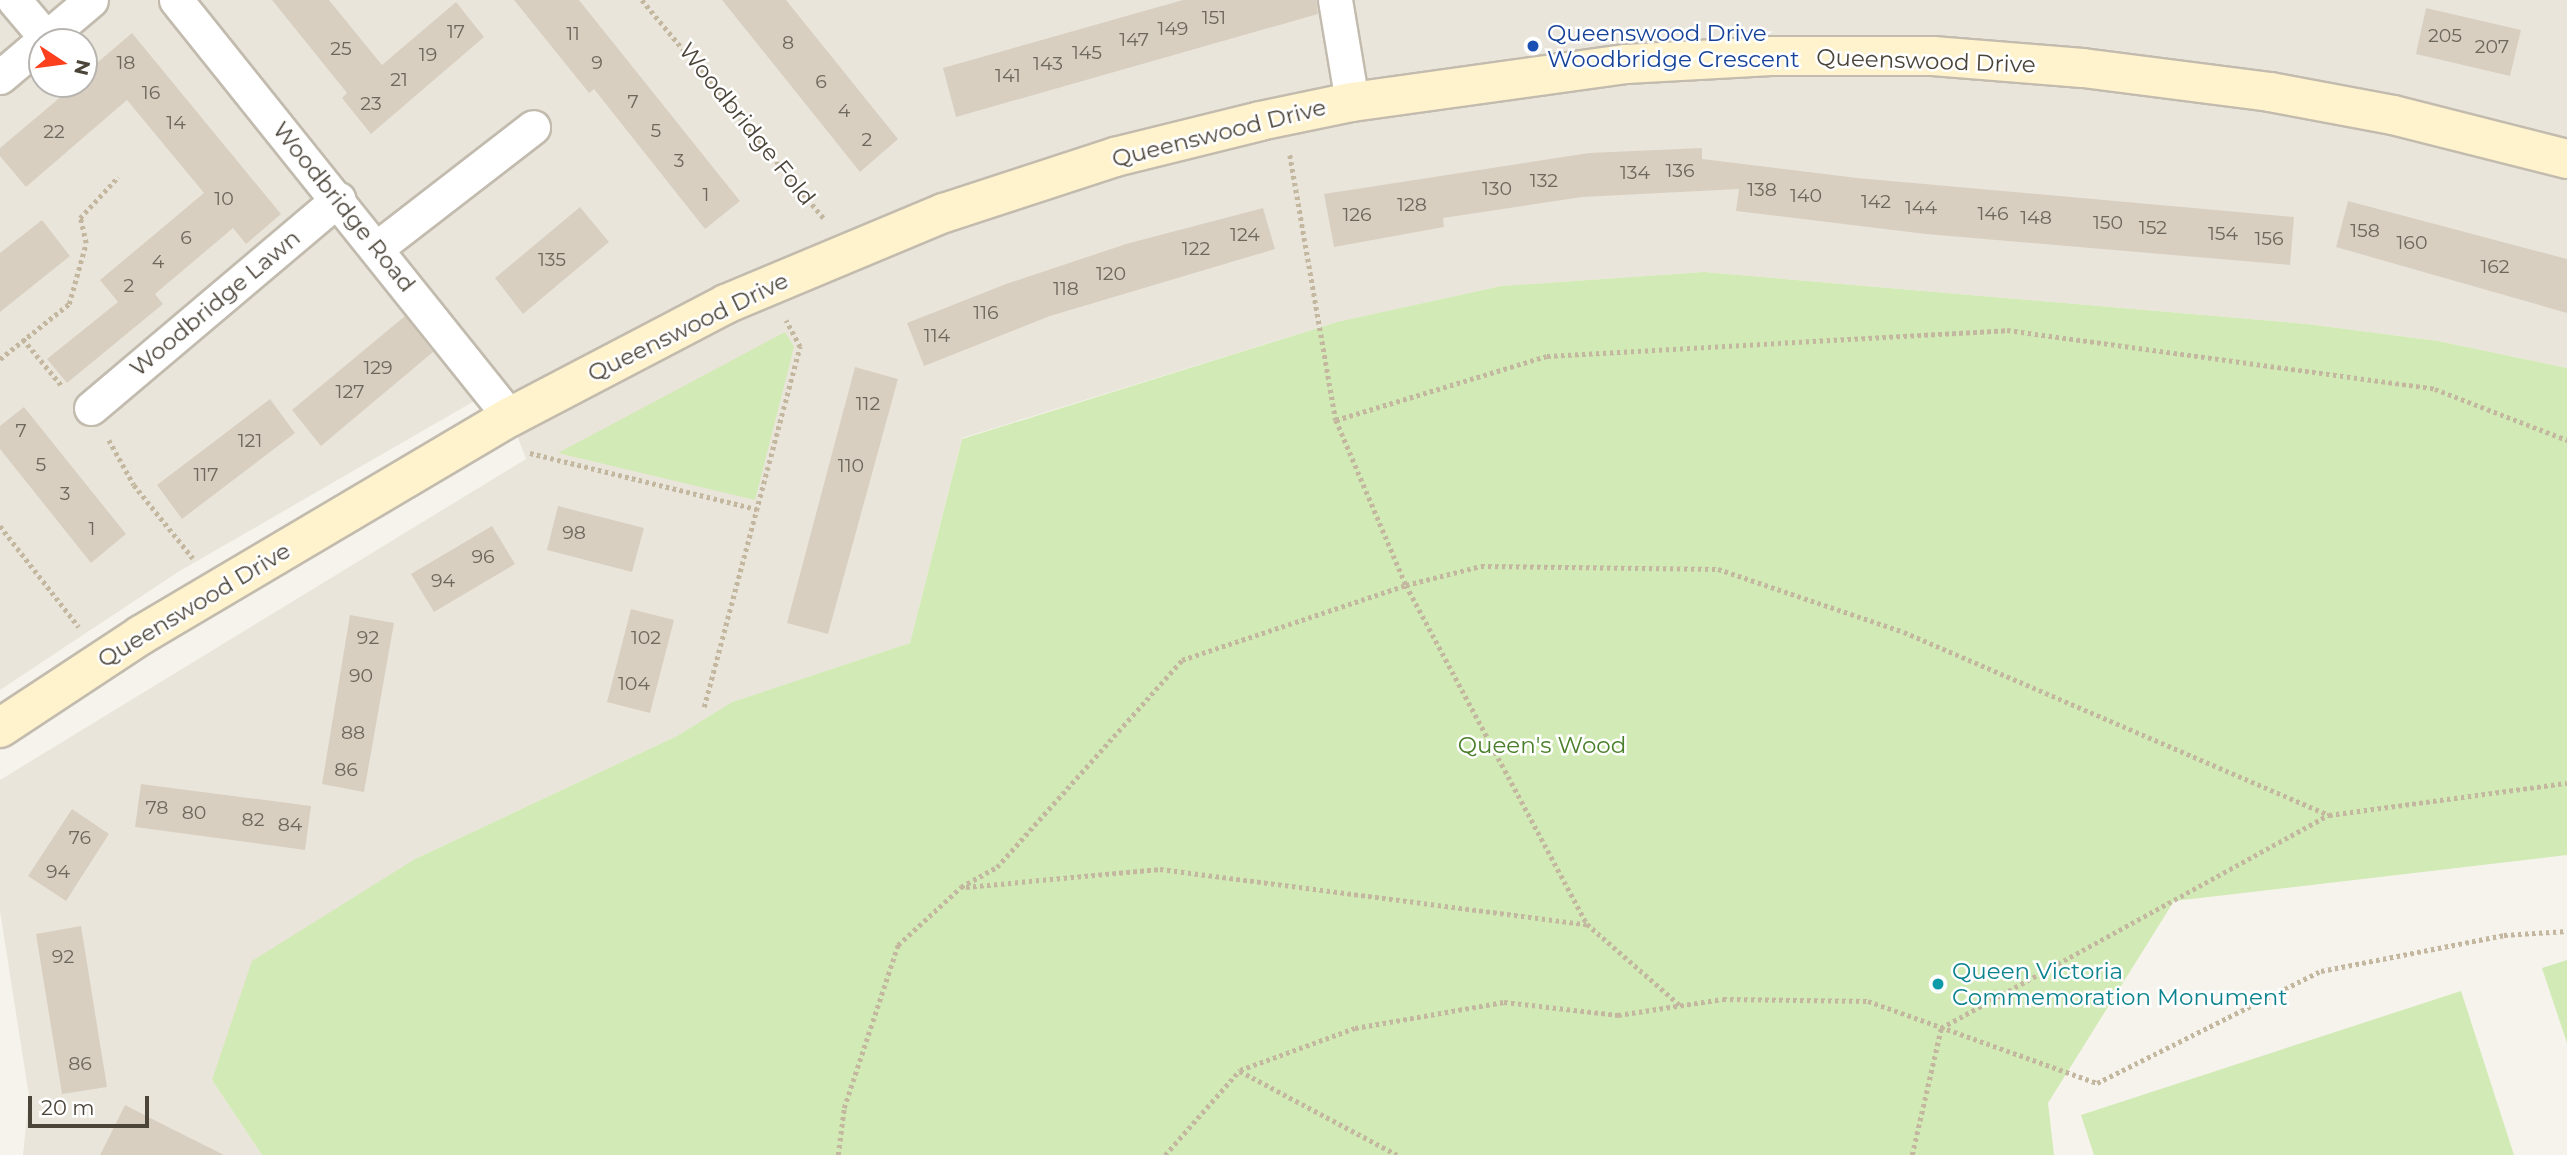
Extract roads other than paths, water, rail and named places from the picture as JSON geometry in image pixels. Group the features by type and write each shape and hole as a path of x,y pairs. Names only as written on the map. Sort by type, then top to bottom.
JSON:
{"street":[{"path":"14,0 38,28"},
{"path":"58,28 91,0"},
{"name":"Woodbridge Road","path":"176,0 378,247 510,417"},
{"path":"1335,0 1352,102"},
{"path":"0,77 28,53"},
{"name":"Queenswood Drive","path":"0,728 105,659 510,417 768,286 944,213 1115,157 1283,117 1352,102 1626,64 1771,56 1933,56 2083,68 2270,92 2393,115 2567,159"},
{"path":"378,247 533,127"},
{"name":"Woodbridge Lawn","path":"91,408 338,199"}],"place":[{"name":"Queenswood Drive Woodbridge Crescent","path":"1533,46"},
{"name":"Queen Victoria Commemoration Monument","path":"1938,984"}],"park label":[{"name":"Queen's Wood","path":"1542,745"}]}
